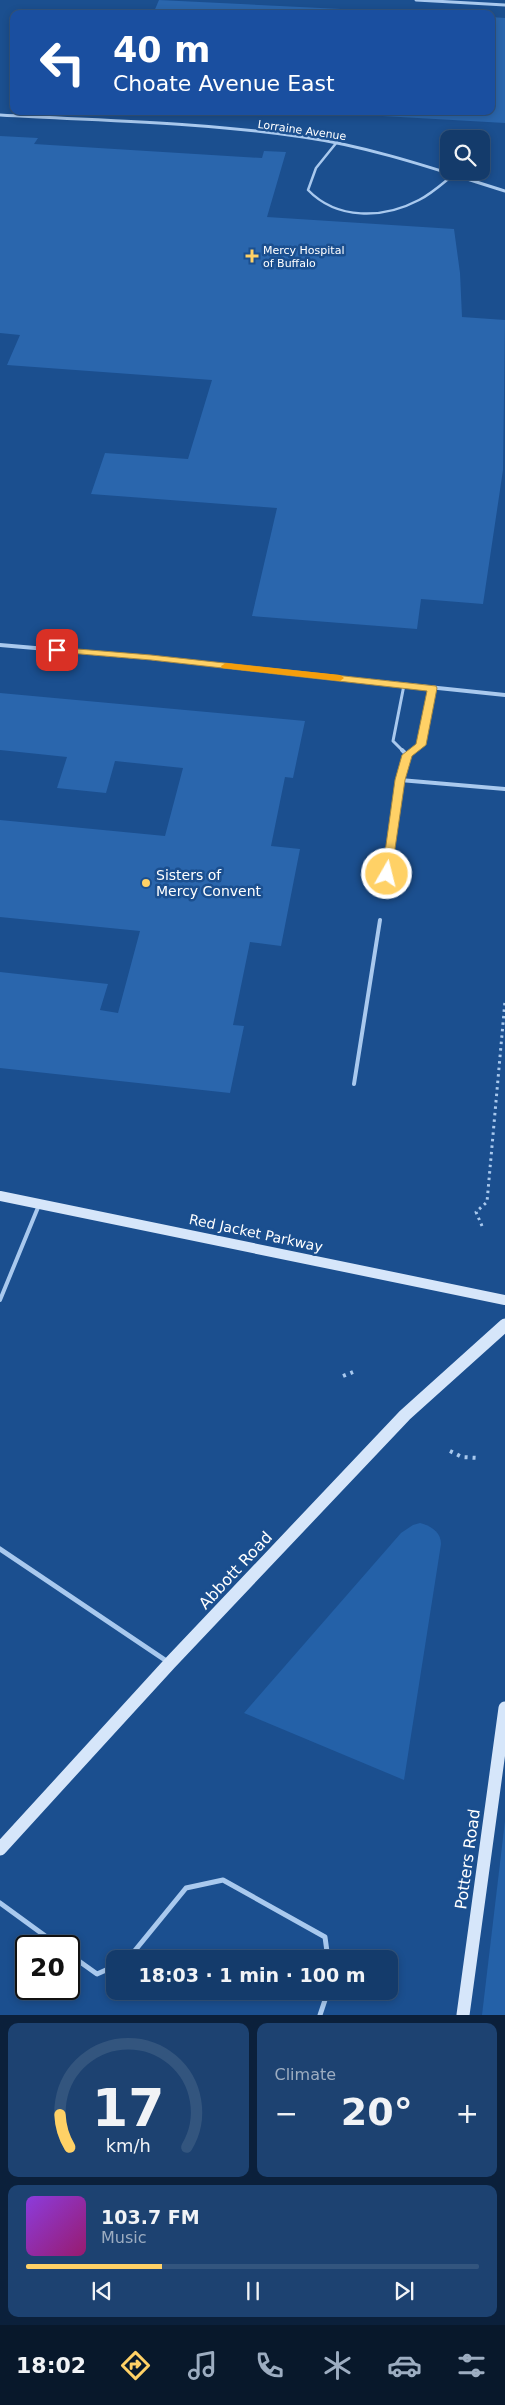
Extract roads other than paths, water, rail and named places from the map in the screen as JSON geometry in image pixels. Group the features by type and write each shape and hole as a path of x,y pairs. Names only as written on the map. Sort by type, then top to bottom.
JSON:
{"street":[{"path":"416,0 505,5"},
{"name":"Lorraine Avenue","path":"0,115 210,128 337,142 440,172"},
{"name":"Lorraine Avenue","path":"467,180 505,191"},
{"path":"0,645 151,658 505,695"},
{"name":"Red Jacket Parkway","path":"0,1196 505,1300"},
{"name":"Abbott Road","path":"0,1850 170,1663 405,1415 505,1325"},
{"name":"Potters Road","path":"463,2015 505,1708"}],"lane":[{"path":"337,142 316,168 308,190 315,200 338,211 364,214 393,210 418,201 447,180"},
{"path":"404,685 393,742 407,755"},
{"path":"387,874 400,780 407,755 421,745 432,688"},
{"path":"400,780 505,789"},
{"path":"354,1084 380,920"},
{"path":"0,1300 39,1204"},
{"path":"0,1549 170,1663"},
{"path":"135,1950 186,1888 223,1880 325,1937 327,1950"},
{"path":"0,1903 43,1935"},
{"path":"80,1962 96,1974 106,1970"},
{"path":"320,2015 325,2000"}],"place":[{"name":"Mercy Hospital of Buffalo","path":"252,256"},
{"name":"Sisters of Mercy Convent","path":"146,883"}]}
